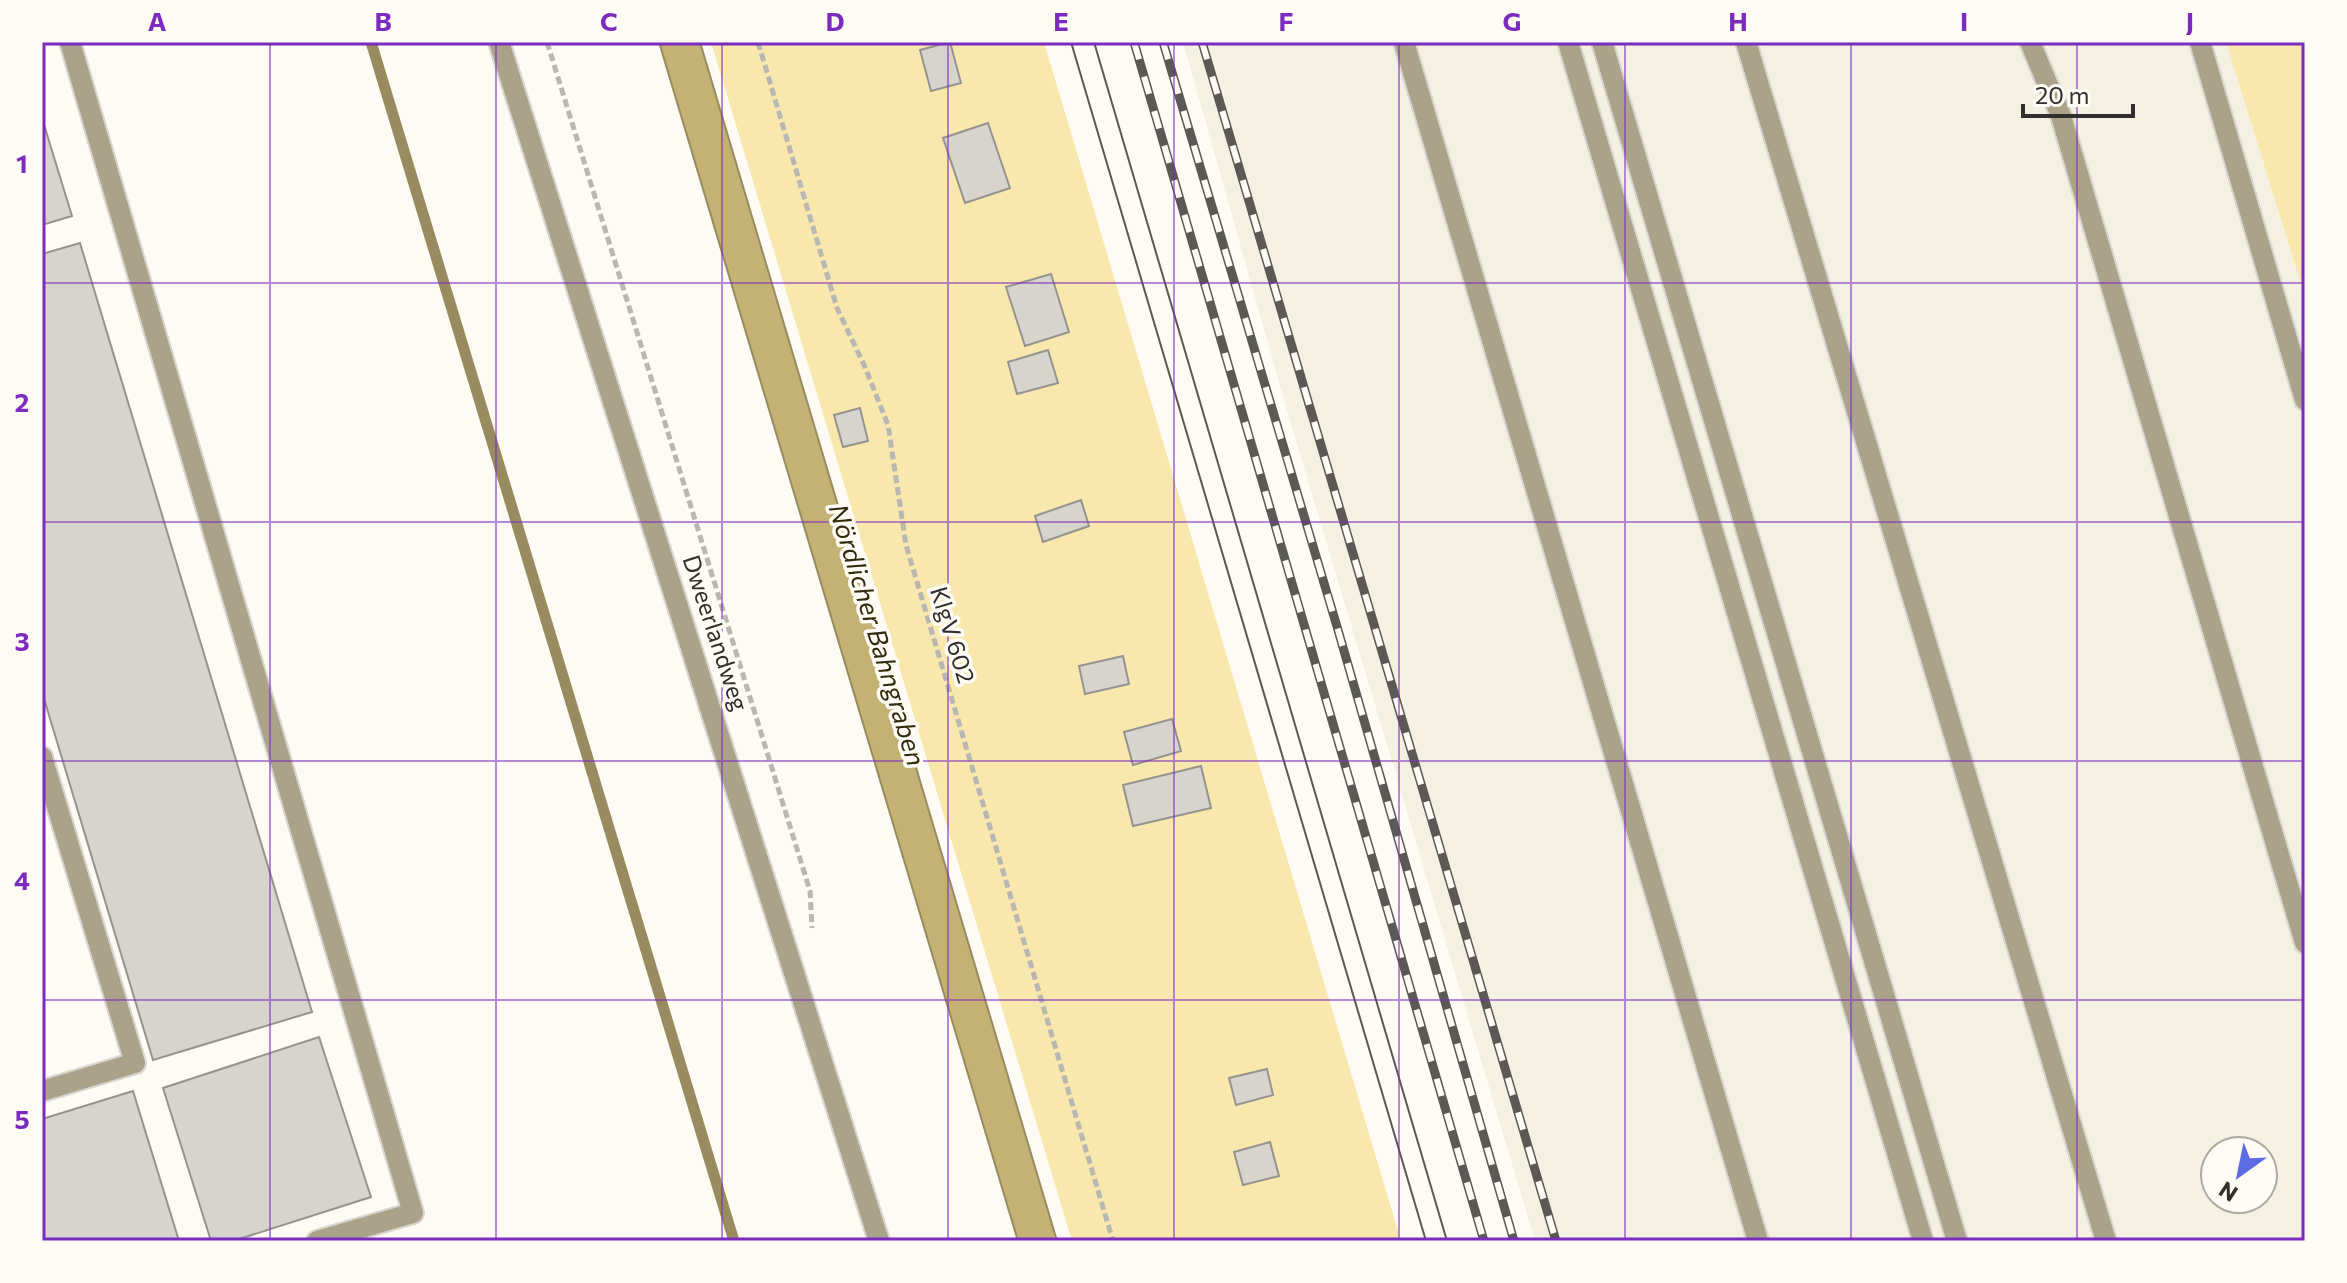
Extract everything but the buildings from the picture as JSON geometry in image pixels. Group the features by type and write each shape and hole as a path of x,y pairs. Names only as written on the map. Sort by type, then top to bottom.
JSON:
{"street":[{"path":"70,42 413,1213 317,1241"},
{"name":"Dweerlandweg","path":"499,42 879,1241"},
{"path":"1404,42 1758,1241"},
{"path":"1568,42 1923,1241"},
{"path":"1602,42 1957,1241"},
{"path":"1746,42 2106,1241"},
{"path":"2030,42 2061,116 2305,943"},
{"path":"2200,42 2305,400"},
{"path":"42,757 135,1063 42,1091"}],"path":[{"path":"547,42 810,891 811,937"},
{"name":"KlgV 602","path":"758,42 837,308 888,425 906,545 1113,1241"}],"shaded area":[{"path":"659,42 700,42 1057,1241 1018,1241"},
{"path":"711,42 1044,42 1401,1241 1072,1241"},
{"path":"1183,42 2226,42 2305,297 2305,1241 1535,1241 1286,407"},
{"path":"2226,42 2305,42 2305,297"}],"waterway":[{"path":"371,42 734,1241"}],"tram line":[{"path":"1071,42 1426,1241"},
{"path":"1094,42 1447,1241"}],"railway":[{"path":"1134,42 1484,1241"},
{"path":"1163,42 1338,630 1514,1241"},
{"path":"1202,42 1556,1241"}],"water label":[{"name":"Nördlicher Bahngraben","path":"877,635"}]}
